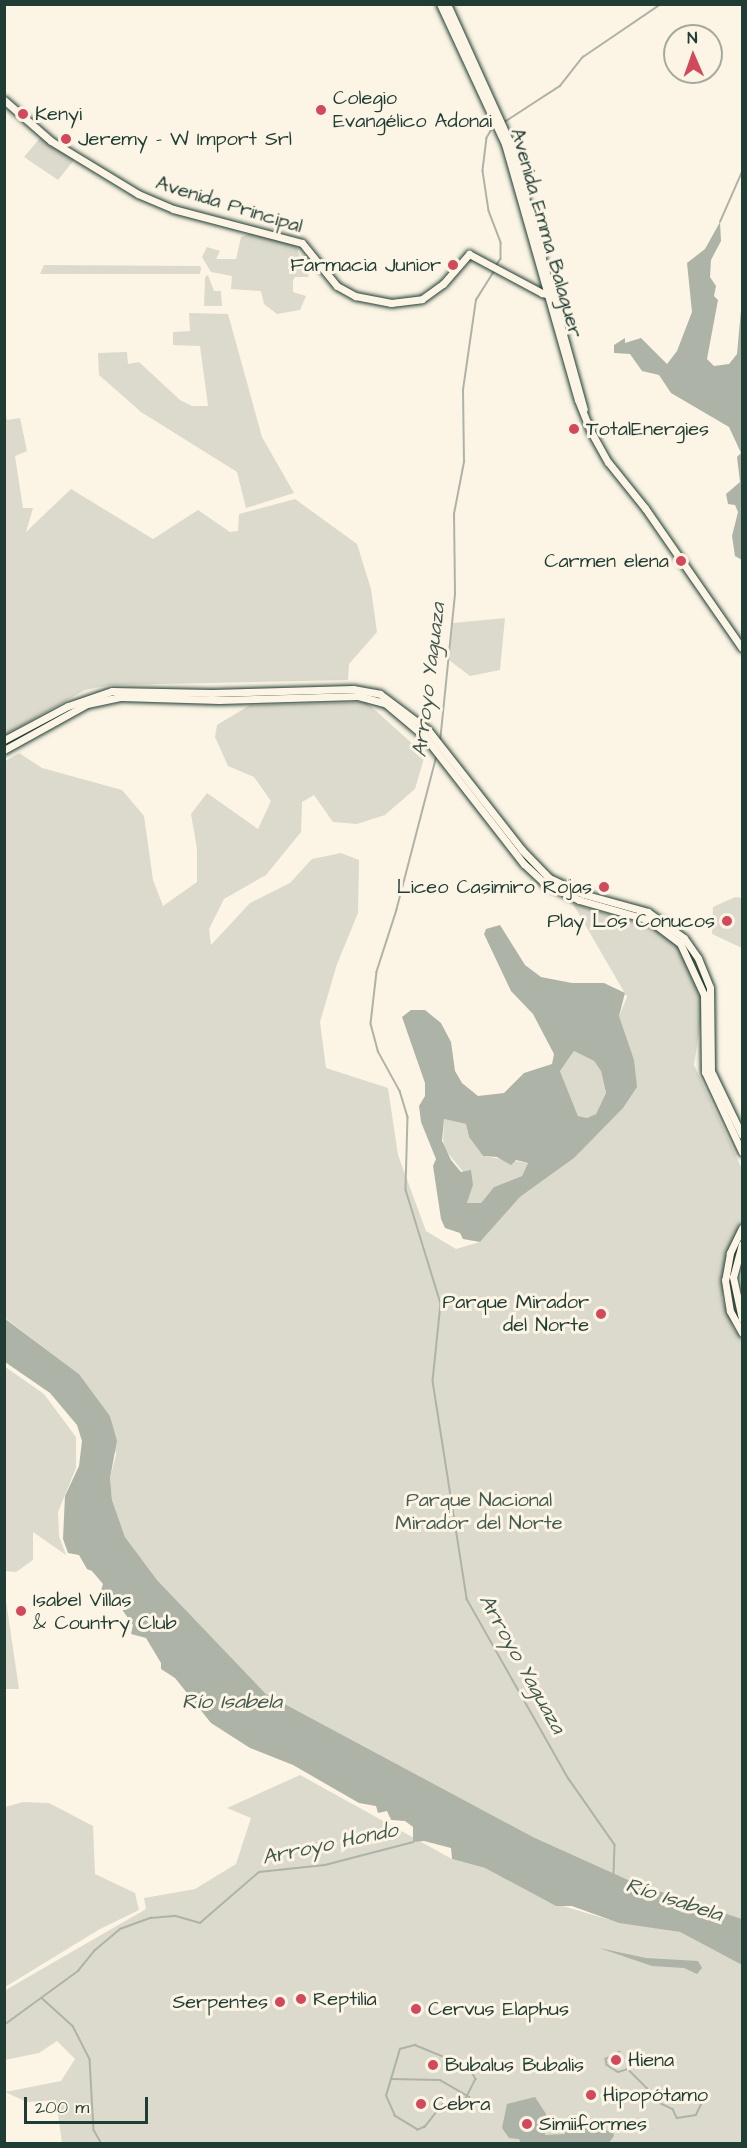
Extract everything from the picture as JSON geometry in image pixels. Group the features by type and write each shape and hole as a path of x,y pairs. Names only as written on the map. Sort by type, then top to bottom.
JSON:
{"street":[{"name":"Avenida Emma Balaguer","path":"440,4 494,108"},
{"name":"Avenida Emma Balaguer","path":"447,4 494,108 507,143 584,409 608,462 651,516 742,648"},
{"name":"Avenida Principal","path":"4,100 51,141 138,194 172,209 302,243 337,286 355,296 391,303 422,298 443,284 469,254 506,270 551,296"},
{"path":"4,740 97,694 148,689 212,693 367,690 399,705 453,761 466,784 543,882 579,900 649,920 680,943 704,995 705,1072 742,1152"},
{"path":"4,750 87,704 121,697 219,700 368,697 394,707 427,733 451,770 549,878 583,894 648,912 678,931 688,943 710,988 711,1071 742,1135"},
{"path":"742,1228 730,1253 725,1280 730,1311 742,1333"},
{"path":"742,1244 733,1277 742,1319"}],"green space":[{"path":"40,138 74,160 58,180 24,157"},
{"path":"255,232 296,244 299,255 311,266 308,277 295,277 293,281 293,292 306,296 300,310 277,314 264,304 261,291 231,289 232,276 211,272 202,257 207,247 220,251 216,259 236,259 241,237"},
{"path":"44,265 200,266 201,268 200,274 40,274"},
{"path":"208,275 214,291 221,291 222,306 204,306 205,277"},
{"path":"189,313 228,314 262,437 294,493 246,508 237,472 141,412 99,375 98,353 127,352 128,364 139,362 180,400 192,406 208,406 200,346 173,345 173,332 190,331"},
{"path":"4,407 7,420 20,418 27,451 15,456 23,508 33,508 26,532 71,489 153,539 198,510 230,532 238,531 239,514 295,499 357,544 371,589 377,632 349,664 348,680 111,685 85,690 5,735"},
{"path":"505,618 500,670 470,676 449,660 453,623"},
{"name":"Parque Nacional Mirador del Norte","path":"366,702 425,755 415,789 385,815 357,824 333,822 314,795 302,802 301,832 266,875 224,899 209,929 211,945 250,903 290,883 312,859 341,853 359,860 358,913 337,964 320,1022 326,1068 388,1088 398,1155 426,1231 456,1249 480,1242 520,1197 574,1158 608,1121 619,1016 627,997 573,904 651,926 670,937 689,961 698,985 703,1006 694,1065 742,1169 742,1223 728,1258 722,1298 734,1330 742,1337 742,1919 635,1883 533,1837 266,1694 157,1580 125,1537 112,1500 110,1478 116,1455 110,1416 79,1374 5,1318 4,762 19,753 42,768 122,790 144,816 153,880 163,906 197,882 197,849 191,814 207,793 258,829 271,801 254,777 228,766 215,737 217,725 250,705"},
{"name":"Play Los Conucos","path":"735,897 742,898 742,948 712,934 713,907"},
{"path":"574,1051 594,1061 601,1071 606,1093 596,1114 587,1118 578,1116 560,1071"},
{"path":"444,1119 466,1124 469,1137 483,1156 528,1163 522,1176 494,1187 481,1203 467,1203 473,1184 443,1147"},
{"path":"4,1366 44,1394 76,1437 76,1468 58,1512 59,1536 66,1555 33,1532 33,1560 16,1572 5,1571"},
{"path":"5,1594 19,1689 5,1689"},
{"path":"300,1775 452,1859 485,1868 549,1902 617,1922 680,1932 742,1965 742,2143 62,2143 56,2100 27,2102 5,2092 61,2081 75,2059 57,2041 39,2053 5,2060 4,1991 146,1909 144,1898 195,1889 236,1864 251,1818 227,1808"},
{"path":"23,1802 49,1803 93,1826 95,1874 135,1893 139,1910 100,1929 5,1987 5,1807"}],"water":[{"path":"720,222 721,241 711,260 710,277 716,286 714,296 718,300 707,359 714,366 729,364 737,354 742,299 742,560 735,556 732,536 738,512 735,505 728,504 726,494 740,482 737,457 741,453 729,427 671,393 659,375 642,371 630,354 614,353 614,345 625,338 625,343 641,338 667,364 677,351 692,312 687,263 705,249"},
{"path":"500,925 525,965 541,977 572,983 604,983 625,993 619,1016 634,1060 637,1087 623,1108 574,1158 520,1197 480,1242 463,1239 460,1233 445,1228 441,1219 433,1166 436,1159 421,1122 419,1106 425,1096 425,1083 402,1017 411,1010 425,1010 441,1023 451,1042 455,1071 462,1083 478,1096 504,1093 524,1073 552,1064 554,1054 533,1014 511,991 484,934 486,929","holes":["574,1051 594,1061 601,1071 606,1093 596,1114 587,1118 578,1116 560,1071","444,1119 466,1124 469,1137 483,1156 497,1157 511,1165 516,1160 528,1163 522,1176 494,1187 481,1203 467,1203 473,1185 471,1170 461,1172 451,1160 442,1141"]},
{"name":"Río Isabela","path":"4,1318 79,1374 110,1416 117,1441 110,1478 112,1500 125,1537 157,1580 266,1694 533,1837 635,1883 742,1919 742,1965 680,1932 619,1923 572,1906 556,1906 485,1868 452,1859 451,1848 424,1841 413,1842 413,1827 405,1821 391,1820 387,1811 378,1813 376,1806 359,1803 293,1765 250,1748 211,1723 175,1678 161,1669 161,1663 146,1638 131,1634 133,1625 123,1611 123,1600 106,1591 100,1593 103,1584 92,1571 87,1569 79,1555 68,1553 63,1539 65,1496 79,1466 82,1441 77,1425 50,1393 5,1362"},
{"path":"599,1948 646,1958 698,1961 702,1968 697,1974 684,1968 652,1966"},
{"path":"535,2097 546,2114 545,2135 565,2134 566,2122 613,2132 614,2136 608,2144 521,2143 519,2139 509,2138 502,2128 507,2104"}],"waterway":[{"name":"Arroyo Yaguaza","path":"503,123 560,86 583,57 661,4"},
{"name":"Arroyo Yaguaza","path":"493,128 487,138 483,171 489,211 501,243 501,259 497,265"},
{"path":"720,222 742,172"},
{"name":"Arroyo Yaguaza","path":"440,742 455,594 454,514 464,462 463,390 476,300 495,269"},
{"name":"Arroyo Yaguaza","path":"437,756 397,910 377,972 371,1024 378,1051 400,1091 408,1117 406,1190 441,1304 433,1381 467,1599 569,1779 615,1845 614,1874"},
{"name":"Arroyo Hondo","path":"4,2025 78,1971 94,1951 120,1929 151,1918 176,1916 200,1923 259,1872 325,1865 413,1842"},
{"name":"Arroyo Hondo","path":"42,1998 73,2026 90,2059 94,2130 102,2144"},
{"path":"415,2045 469,2067 476,2079 462,2107 444,2103 425,2127 418,2130 395,2116 386,2096 400,2049 415,2045"},
{"path":"620,2052 606,2059 607,2065 618,2072 628,2069 647,2088 649,2098 673,2109 677,2118 696,2115 703,2100"},
{"path":"391,2079 440,2080 469,2097"}],"place":[{"name":"Colegio Evangélico Adonai","path":"321,110"},
{"name":"Kenyi","path":"23,114"},
{"name":"Jeremy - W Import Srl","path":"66,139"},
{"name":"Farmacia Junior","path":"453,265"},
{"name":"TotalEnergies","path":"574,429"},
{"name":"Carmen elena","path":"681,561"},
{"name":"Liceo Casimiro Rojas","path":"604,887"},
{"name":"Play Los Conucos","path":"727,921"},
{"name":"Parque Mirador del Norte","path":"601,1314"},
{"name":"Isabel Villas & Country Club","path":"21,1611"},
{"name":"Reptilia","path":"301,1999"},
{"name":"Serpentes","path":"280,2002"},
{"name":"Cervus Elaphus","path":"416,2009"},
{"name":"Hiena","path":"616,2060"},
{"name":"Bubalus Bubalis","path":"433,2065"},
{"name":"Hipopótamo","path":"591,2095"},
{"name":"Cebra","path":"421,2104"},
{"name":"Simiiformes","path":"527,2124"}]}
